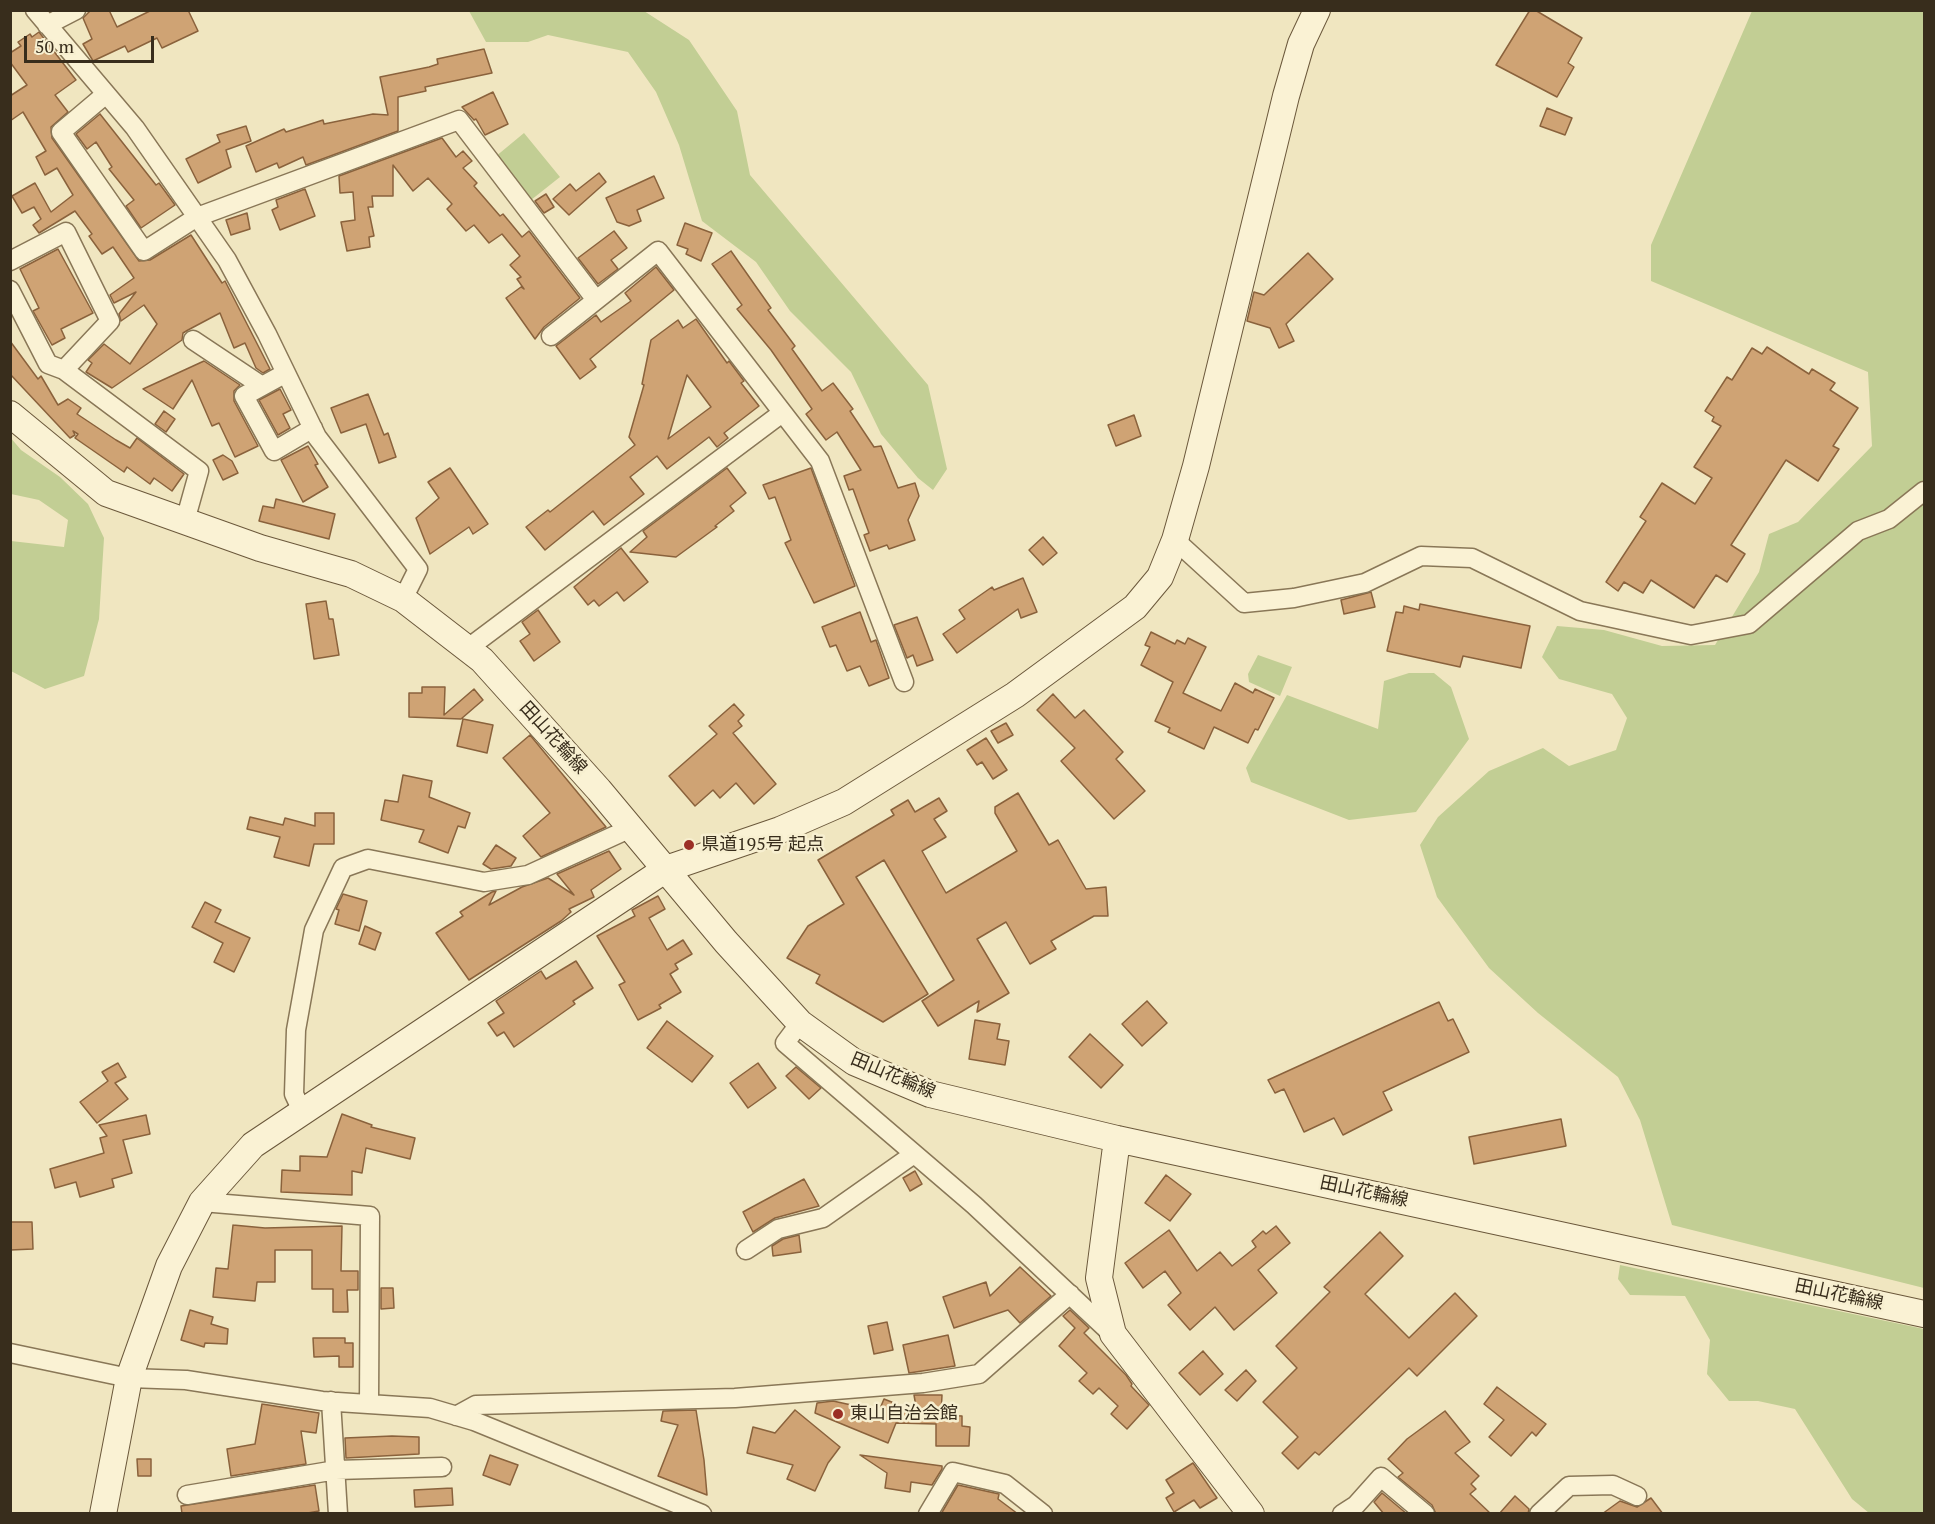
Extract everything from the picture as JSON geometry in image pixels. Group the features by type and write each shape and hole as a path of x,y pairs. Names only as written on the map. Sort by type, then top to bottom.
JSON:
{"street":[{"path":"35,10 135,128 227,260 313,428 418,569 403,599"},
{"path":"47,25 76,10"},
{"path":"104,1514 129,1378 169,1266 202,1202 253,1145 666,869 780,830 844,802 1015,695 1135,607 1160,577 1175,540 1199,455 1286,96 1301,44 1317,10"},
{"path":"106,94 61,132 144,251 197,217 459,120 596,300"},
{"path":"10,261 66,232 110,321 64,370"},
{"path":"551,336 658,251 820,461 904,682"},
{"path":"10,290 48,364 64,370 199,471 185,522"},
{"path":"193,340 262,386"},
{"path":"286,373 244,396 274,451 313,428"},
{"path":"467,649 782,413"},
{"name":"田山花輪線","path":"10,414 106,494 260,548 351,574 403,599 482,660 631,828 726,942 800,1023 854,1062 930,1094 1117,1139 1917,1312"},
{"path":"1175,540 1244,603 1294,598 1365,583 1420,556 1472,558 1580,611 1691,635 1749,624 1858,531 1889,519 1924,491"},
{"path":"302,1111 294,1094 296,1030 314,930 343,868 368,859 484,882 528,875 631,828"},
{"path":"800,1023 785,1043 914,1154 1113,1334 1251,1514"},
{"path":"1113,1334 1099,1278 1117,1139"},
{"path":"746,1250 778,1229 823,1218 914,1154"},
{"path":"202,1202 370,1216 369,1404"},
{"path":"456,1416 476,1406 735,1398 923,1383 979,1374 1070,1294"},
{"path":"10,1353 129,1378 186,1380 259,1393 430,1408 456,1416 702,1514"},
{"path":"331,1401 338,1514"},
{"path":"187,1495 336,1470 442,1467"},
{"path":"928,1514 953,1472 1005,1484 1043,1514"},
{"path":"1342,1514 1356,1505 1381,1477 1425,1514"},
{"path":"1539,1514 1569,1486 1613,1485 1637,1496"}],"green space":[{"path":"469,11 644,11 689,40 737,111 750,175 928,385 947,469 933,490 918,478 881,434 851,372 790,311 756,262 702,221 679,145 656,92 628,52 548,35 528,42 486,42"},
{"path":"1752,11 1924,11 1924,1288 1672,1225 1640,1120 1618,1077 1538,1013 1489,968 1437,897 1420,845 1438,817 1489,771 1543,748 1569,766 1616,750 1627,718 1612,694 1559,679 1542,657 1557,626 1604,630 1662,646 1715,645 1759,572 1769,534 1798,522 1872,446 1868,372 1651,281 1651,245"},
{"path":"524,133 560,177 531,200 495,157"},
{"path":"10,437 21,450 60,477 88,504 104,538 99,619 84,676 45,689 11,671 11,541 64,547 68,520 39,500 11,494"},
{"path":"1258,655 1292,667 1280,696 1249,682 1248,674"},
{"path":"1409,673 1434,673 1451,687 1469,739 1416,812 1349,820 1251,782 1246,768 1287,695 1378,729 1384,681"},
{"path":"1620,1265 1924,1329 1924,1513 1869,1513 1852,1499 1795,1409 1758,1401 1729,1401 1707,1374 1710,1340 1685,1296 1630,1295 1618,1279"}],"building":[{"path":"91,10 109,10 117,27 152,10 188,10 198,31 162,48 157,38 128,52 125,46 93,61 83,44 92,39 83,18"},
{"path":"1530,10 1535,10 1582,38 1568,63 1574,67 1557,97 1496,65"},
{"path":"39,32 76,80 55,95 68,112 51,127 52,138 139,261 150,260 191,235 222,283 225,281 270,369 263,373 256,368 245,343 234,348 220,313 183,333 182,340 112,388 86,372 92,363 88,360 104,344 130,364 157,324 144,305 121,321 119,314 136,292 114,303 110,295 134,278 113,247 102,254 89,236 92,234 75,211 39,233 33,225 41,219 34,207 22,213 12,196 35,183 51,212 73,195 57,168 45,175 36,157 46,151 23,112 10,121 10,96 27,85 10,62 10,53 21,46 18,42 30,34 32,37"},
{"path":"484,49 492,73 425,87 426,91 398,97 398,131 306,165 303,157 279,168 277,163 256,172 246,146 284,129 286,132 323,120 324,124 373,114 388,115 380,77 429,67 438,64 437,59"},
{"path":"493,92 508,124 485,135 476,119 474,120 462,107"},
{"path":"1547,108 1572,118 1565,135 1540,126"},
{"path":"100,114 156,185 159,183 175,205 141,228 126,206 134,200 109,169 112,167 96,142 87,149 76,134"},
{"path":"246,126 251,141 226,150 231,167 198,183 186,159 220,142 217,135"},
{"path":"442,138 456,157 463,151 472,161 463,168 477,183 474,186 500,216 503,214 522,237 529,231 580,298 544,327 535,339 506,298 521,287 524,289 517,279 521,277 510,265 520,256 502,234 489,243 474,225 466,231 447,209 452,204 428,178 413,191 393,165 393,196 372,196 373,207 368,207 374,236 369,237 370,247 347,251 341,222 355,220 353,192 340,193 339,176"},
{"path":"599,173 606,182 569,215 553,199 570,184 576,191"},
{"path":"654,176 664,198 637,210 641,221 629,226 617,222 606,198"},
{"path":"305,189 315,216 280,230 272,210 278,207 276,200"},
{"path":"546,194 554,207 544,213 535,201"},
{"path":"247,213 250,229 231,235 226,220"},
{"path":"685,223 712,233 701,261 686,254 688,249 677,245"},
{"path":"614,231 627,248 611,260 618,269 598,284 578,258"},
{"path":"58,249 93,313 61,329 65,338 52,345 33,311 39,308 20,269"},
{"path":"731,251 771,308 768,310 795,346 792,349 822,391 833,383 853,409 850,411 874,447 881,446 898,488 915,483 919,496 908,520 915,540 889,549 887,545 870,551 864,535 869,533 853,489 849,490 844,476 861,470 837,432 826,440 806,414 812,409 771,350 737,309 742,305 712,264"},
{"path":"1308,253 1333,279 1286,324 1294,341 1279,348 1270,328 1247,321 1254,292 1264,295"},
{"path":"656,267 674,290 590,359 596,367 580,379 556,346 596,315 601,322 631,301 625,293"},
{"path":"696,319 727,363 729,361 744,381 741,383 759,406 724,433 728,438 717,447 709,437 667,469 657,456 630,477 644,494 604,525 593,511 545,550 526,527 548,510 550,512 635,445 629,437 644,385 642,384 651,340 678,320 683,328","holes":["687,375 711,407 668,439"]},
{"path":"10,341 38,379 41,376 58,405 68,399 81,408 77,414 116,440 130,448 137,438 184,474 172,491 154,478 150,484 127,467 124,472 75,438 78,434 73,431 75,435 70,438 10,374"},
{"path":"1767,347 1809,374 1812,369 1835,383 1830,390 1858,408 1833,446 1839,449 1818,481 1786,460 1731,545 1745,554 1727,582 1716,575 1694,608 1651,580 1643,593 1624,582 1618,591 1606,582 1646,521 1640,517 1662,483 1695,504 1712,478 1694,467 1721,426 1712,421 1714,417 1705,411 1727,377 1732,380 1752,348 1762,354"},
{"path":"204,361 240,385 234,391 234,401 258,446 235,457 219,423 212,426 192,380 173,409 143,389"},
{"path":"280,389 291,410 283,414 290,428 278,435 259,400"},
{"path":"368,394 384,435 388,433 396,457 379,463 366,424 341,433 331,408"},
{"path":"164,411 175,419 166,432 155,424"},
{"path":"1134,415 1141,436 1116,446 1108,425"},
{"path":"308,446 318,464 315,465 328,487 303,502 281,460"},
{"path":"223,455 232,461 238,473 223,480 213,460"},
{"path":"450,468 488,524 473,534 469,527 430,554 416,518 439,498 428,482"},
{"path":"727,468 746,493 730,506 734,511 715,526 717,527 676,557 630,552 647,537 643,531"},
{"path":"811,468 855,586 814,603 785,543 791,540 775,497 769,499 763,485"},
{"path":"276,499 335,514 329,539 259,521 263,506 274,508"},
{"path":"1043,537 1057,553 1043,565 1029,550"},
{"path":"621,548 648,582 624,601 617,592 599,606 594,600 588,605 574,587"},
{"path":"1023,578 1037,612 1021,618 1018,609 957,653 943,634 965,619 959,610 992,587 994,590"},
{"path":"1371,592 1375,607 1344,614 1341,600"},
{"path":"326,601 329,619 333,619 339,655 314,659 306,604"},
{"path":"1420,604 1530,626 1521,668 1463,656 1460,667 1387,651 1396,612 1403,613 1404,606 1419,610"},
{"path":"538,610 560,642 534,661 520,641 530,634 522,622"},
{"path":"860,612 871,642 876,640 889,678 869,686 860,666 847,671 836,645 830,647 822,627"},
{"path":"917,617 933,660 917,666 913,655 907,658 894,625"},
{"path":"1151,632 1175,644 1177,640 1185,644 1188,638 1206,647 1183,693 1221,711 1235,683 1253,693 1255,689 1274,698 1258,730 1255,729 1248,743 1214,727 1204,749 1168,732 1170,728 1155,721 1173,682 1141,665 1150,647 1145,645"},
{"path":"422,687 445,687 444,715 474,689 483,700 461,719 409,717 409,693 422,693"},
{"path":"1053,694 1075,718 1084,710 1123,752 1116,759 1145,791 1114,819 1061,761 1075,748 1037,710"},
{"path":"734,704 744,715 738,721 742,726 733,733 776,784 754,804 736,783 720,798 713,790 695,806 669,776 717,734 709,726"},
{"path":"463,719 493,725 487,753 457,746"},
{"path":"1006,723 1013,735 998,743 991,731"},
{"path":"530,735 606,827 541,857 523,836 550,813 503,758"},
{"path":"986,738 1007,770 993,779 982,762 977,765 967,750"},
{"path":"403,775 432,781 429,797 470,813 465,828 458,826 448,853 419,842 424,830 381,820 385,800 398,802"},
{"path":"1018,793 1049,845 1058,840 1086,889 1106,887 1108,916 1094,916 1051,941 1056,949 1030,964 1006,922 977,939 1009,993 977,1012 979,1001 938,1026 922,1001 954,980 884,860 856,877 928,994 883,1022 816,983 820,975 787,958 808,926 844,904 818,860 894,815 891,810 908,800 915,812 939,798 947,811 934,819 946,837 922,851 946,893 1017,851 995,813 995,807"},
{"path":"315,813 334,813 334,844 314,844 309,866 274,857 280,837 247,829 250,817 283,825 285,818 315,826"},
{"path":"496,845 516,858 511,866 491,869 483,864"},
{"path":"609,851 621,869 591,890 594,897 569,909 571,912 561,921 469,980 436,933 463,916 460,912 492,892 496,891 489,905 522,887 548,878 574,895 557,874"},
{"path":"343,894 367,901 359,931 335,924 339,910 336,909"},
{"path":"658,896 665,909 649,918 667,950 683,940 692,954 675,964 678,969 670,974 681,992 659,1005 661,1008 638,1020 619,985 625,982 597,936 635,916 632,910"},
{"path":"205,902 221,910 215,922 250,938 234,972 214,962 223,943 192,927"},
{"path":"365,926 381,933 375,950 359,944"},
{"path":"576,961 593,988 573,1001 575,1004 514,1047 504,1032 497,1036 488,1023 504,1013 496,1001 541,971 546,979"},
{"path":"1147,1001 1167,1023 1142,1046 1122,1024"},
{"path":"1439,1002 1448,1021 1453,1019 1469,1052 1383,1092 1392,1110 1343,1135 1334,1118 1304,1132 1284,1089 1275,1093 1268,1080"},
{"path":"975,1020 1000,1024 997,1039 1009,1041 1005,1065 969,1059"},
{"path":"667,1021 713,1056 692,1082 647,1048"},
{"path":"1090,1034 1123,1065 1101,1088 1069,1057"},
{"path":"118,1063 126,1077 115,1083 128,1099 97,1123 80,1102 108,1081 102,1072"},
{"path":"758,1063 776,1088 748,1108 730,1083"},
{"path":"796,1067 821,1088 809,1099 786,1076"},
{"path":"342,1114 372,1125 371,1127 415,1138 410,1159 366,1148 362,1173 352,1171 352,1195 281,1192 282,1170 300,1171 300,1156 327,1157"},
{"path":"146,1115 150,1134 123,1140 132,1173 112,1179 114,1187 80,1197 76,1182 55,1188 50,1169 104,1153 100,1138 107,1136 99,1125"},
{"path":"1561,1119 1566,1146 1474,1164 1469,1137"},
{"path":"915,1171 922,1184 910,1191 903,1178"},
{"path":"1166,1175 1191,1194 1170,1221 1145,1203"},
{"path":"804,1179 819,1206 775,1218 753,1232 743,1212"},
{"path":"10,1222 32,1222 33,1249 10,1250"},
{"path":"233,1225 265,1228 342,1226 341,1271 358,1271 358,1290 347,1290 348,1312 333,1312 333,1289 312,1289 312,1250 275,1250 275,1282 257,1282 255,1301 213,1297 216,1268 228,1269"},
{"path":"1276,1226 1290,1243 1258,1270 1277,1293 1234,1330 1215,1307 1190,1330 1168,1305 1181,1293 1165,1271 1143,1288 1125,1263 1169,1230 1197,1271 1220,1252 1232,1266 1256,1247 1252,1241 1263,1231 1266,1234"},
{"path":"1380,1232 1403,1256 1365,1294 1409,1338 1455,1293 1477,1316 1417,1376 1409,1368 1319,1455 1315,1452 1298,1469 1282,1453 1298,1437 1263,1402 1297,1368 1276,1346 1330,1292 1324,1287"},
{"path":"799,1235 801,1252 773,1256 772,1246 783,1239"},
{"path":"1020,1267 1051,1296 1020,1323 1008,1310 954,1328 943,1297 986,1282 990,1296"},
{"path":"381,1288 393,1288 394,1308 381,1309"},
{"path":"190,1310 213,1317 211,1324 228,1329 227,1344 205,1343 204,1347 181,1340"},
{"path":"1070,1310 1089,1328 1084,1333 1126,1375 1131,1386 1149,1405 1127,1429 1111,1414 1118,1406 1099,1388 1093,1394 1079,1381 1087,1373 1059,1346 1075,1328 1063,1316"},
{"path":"887,1322 893,1350 874,1354 868,1326"},
{"path":"948,1335 955,1366 909,1373 903,1345"},
{"path":"313,1338 345,1338 345,1343 353,1343 353,1367 339,1367 339,1356 314,1357"},
{"path":"1203,1351 1223,1374 1200,1395 1179,1373"},
{"path":"1246,1370 1256,1381 1237,1401 1225,1390"},
{"path":"1497,1387 1546,1424 1536,1436 1532,1432 1511,1456 1489,1437 1504,1420 1484,1404"},
{"path":"914,1395 942,1395 941,1415 962,1416 962,1426 970,1427 969,1446 936,1446 936,1424 896,1423 888,1443 815,1413 817,1403 833,1401 879,1411 884,1399 917,1412"},
{"path":"262,1404 319,1413 316,1433 301,1431 306,1464 231,1476 227,1449 255,1444"},
{"path":"696,1410 707,1495 658,1476 678,1425 661,1421 663,1411"},
{"path":"795,1410 840,1447 828,1463 815,1491 787,1479 793,1465 747,1453 753,1427 775,1433"},
{"path":"1445,1411 1470,1442 1455,1453 1479,1476 1471,1484 1476,1489 1470,1494 1491,1514 1436,1514 1432,1505 1398,1477 1403,1473 1388,1459 1407,1439"},
{"path":"419,1437 419,1454 346,1458 345,1438"},
{"path":"490,1455 518,1465 510,1485 483,1475"},
{"path":"860,1455 942,1466 942,1469 932,1485 911,1482 910,1492 885,1488 887,1473"},
{"path":"137,1459 151,1459 151,1476 138,1476"},
{"path":"1193,1463 1217,1498 1200,1508 1194,1500 1174,1512 1166,1498 1174,1493 1166,1480"},
{"path":"315,1485 319,1511 302,1514 182,1514 181,1506"},
{"path":"958,1485 999,1494 998,1499 1018,1514 941,1514"},
{"path":"452,1488 453,1505 415,1507 414,1490"},
{"path":"1382,1493 1407,1514 1384,1514 1374,1502"},
{"path":"1515,1496 1529,1509 1528,1514 1499,1514"},
{"path":"1651,1498 1663,1514 1602,1514 1620,1501 1637,1507"}],"place":[{"name":"県道195号 起点","path":"689,845"},
{"name":"東山自治会館","path":"838,1414"}]}
